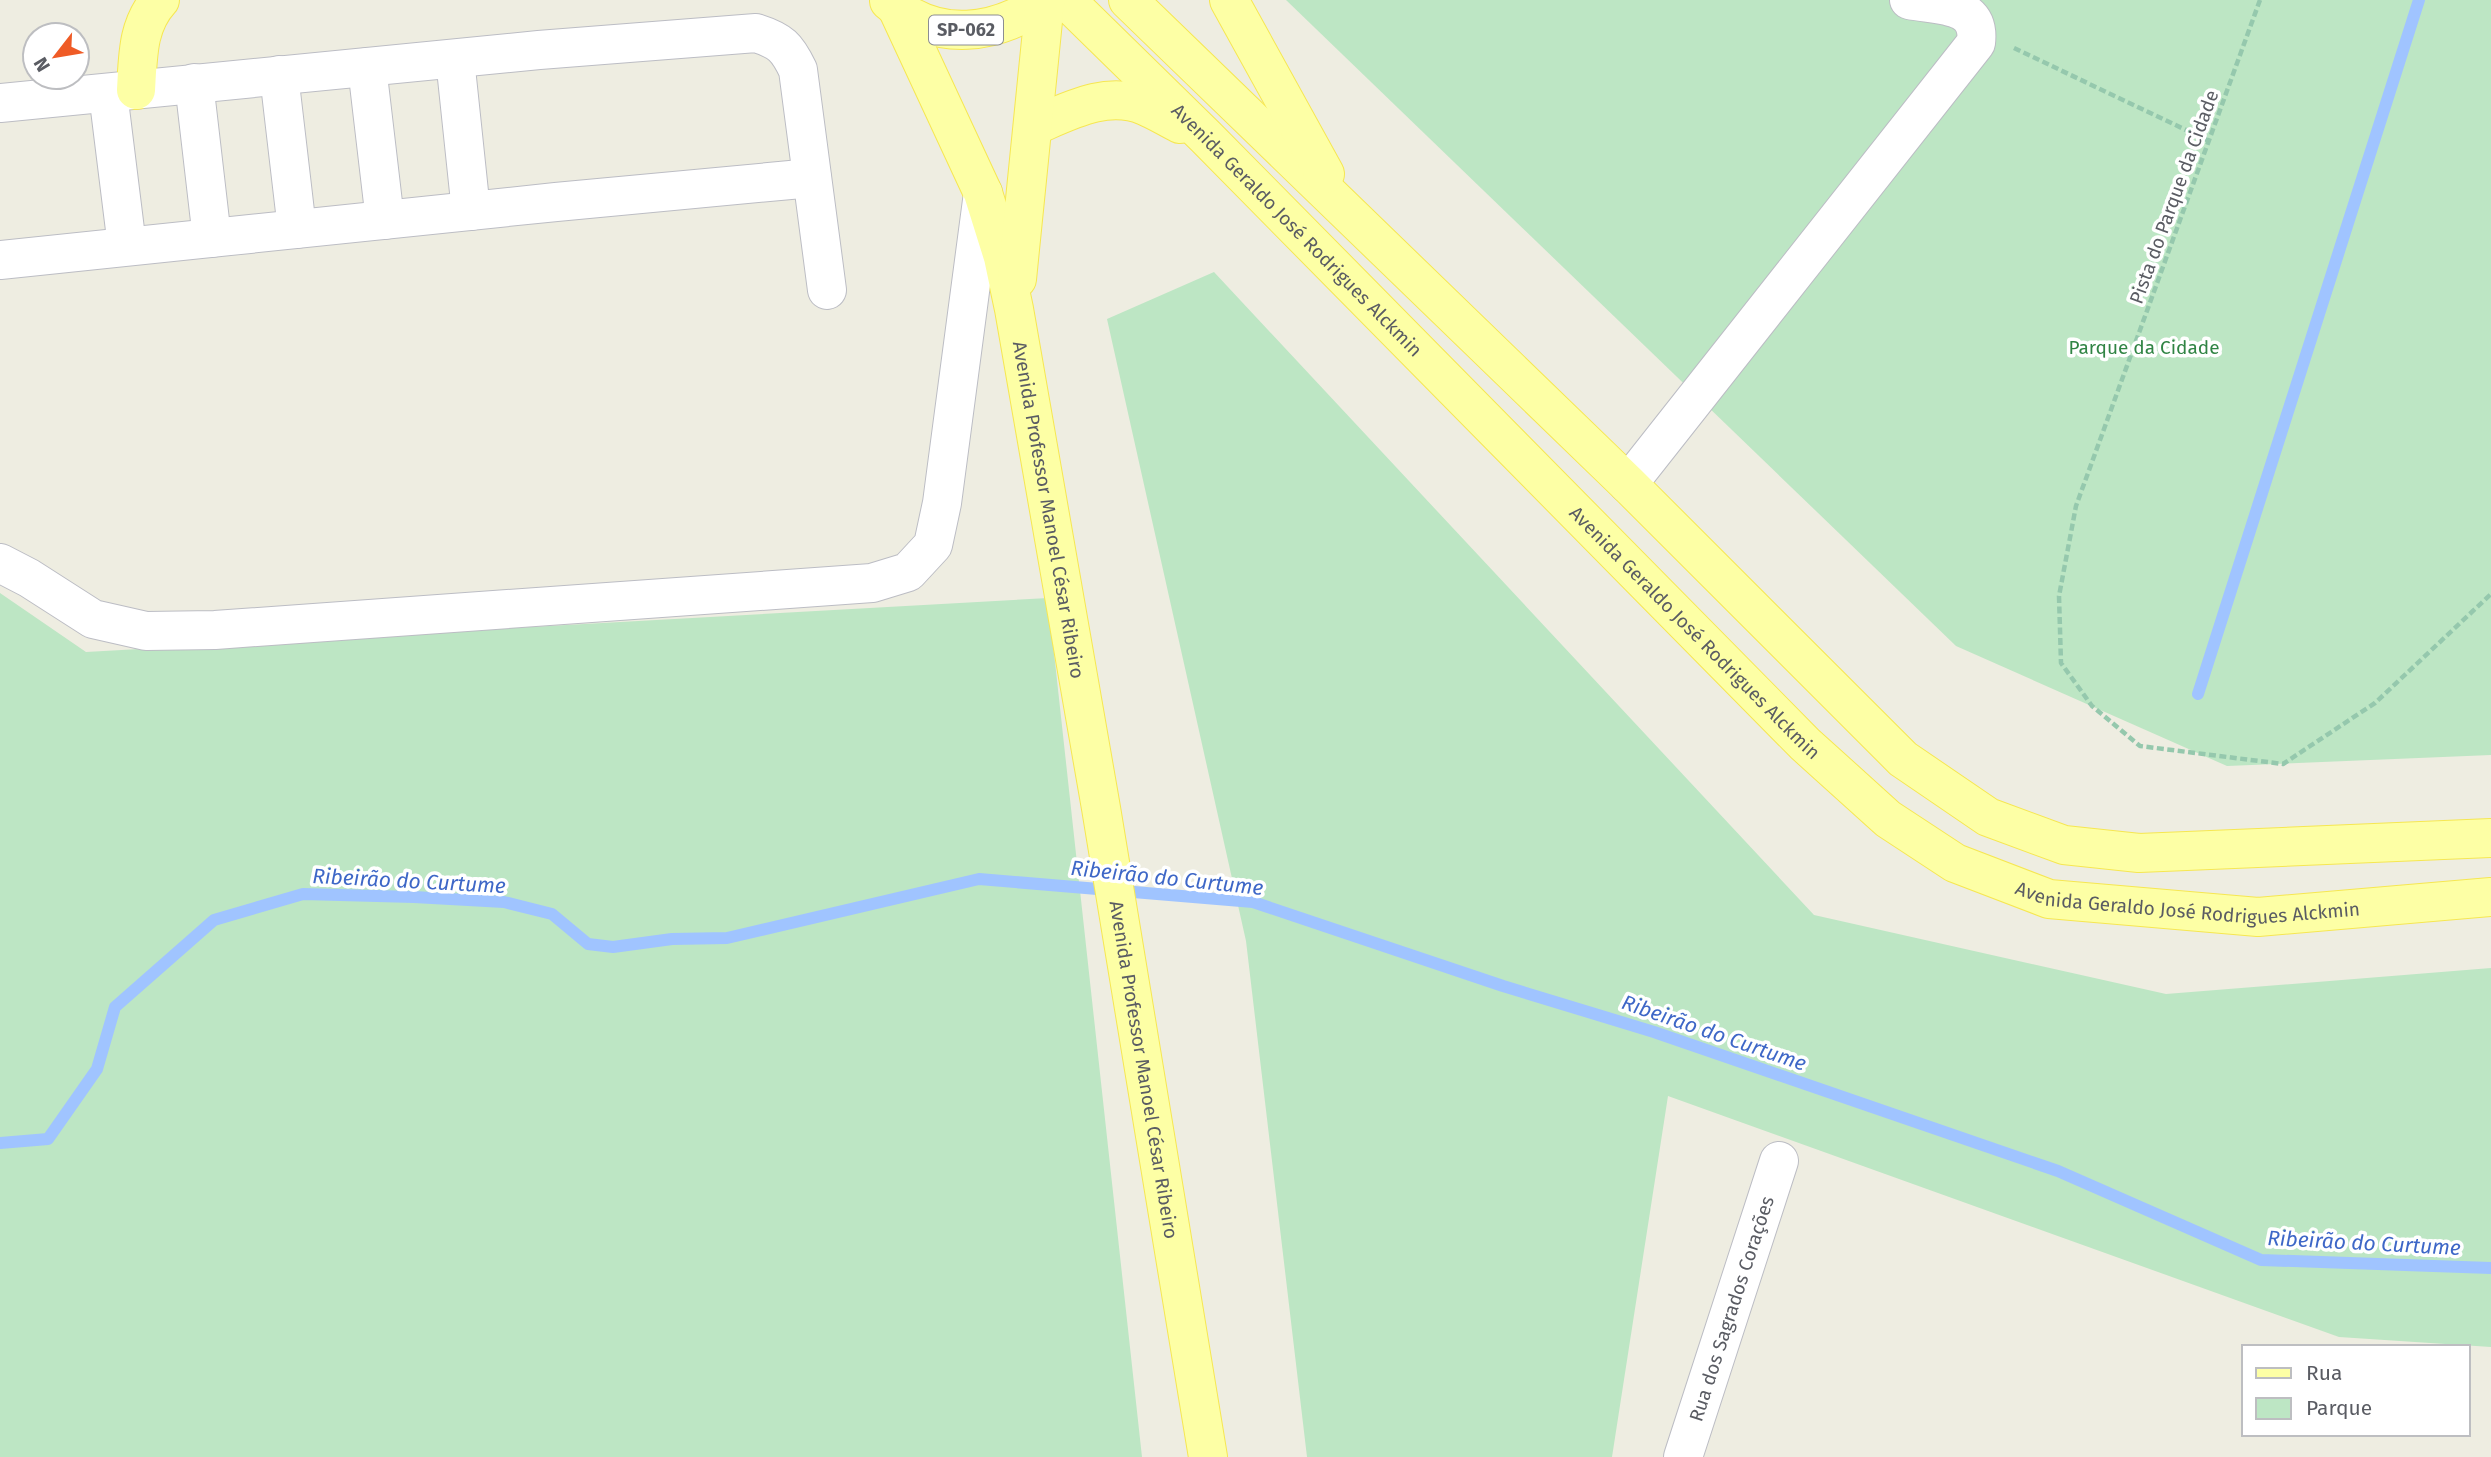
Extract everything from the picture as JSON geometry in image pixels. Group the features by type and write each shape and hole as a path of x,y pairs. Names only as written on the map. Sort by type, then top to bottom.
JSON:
{"main road":[{"path":"122,91 150,11 160,0"},
{"name":"SP-062","path":"892,4 925,23 956,30 988,29 1018,18 1046,0"},
{"name":"Avenida Professor Manoel César Ribeiro","path":"1014,309 1046,0"},
{"name":"Avenida Geraldo José Rodrigues Alckmin","path":"1066,0 1206,137 1805,744 1888,819 1955,863 2049,899 2258,917 2491,897"},
{"name":"Avenida Geraldo José Rodrigues Alckmin","path":"1128,0 1628,484 1903,759 1988,817 2064,845 2139,853 2491,838"},
{"path":"1229,0 1344,209"},
{"name":"Avenida Professor Manoel César Ribeiro","path":"892,4 983,193 1003,257 1101,808 1208,1457"},
{"path":"1034,126 1083,105 1109,99 1143,104 1206,137"}],"street":[{"path":"1628,484 1976,43 1978,30 1973,18 1963,10 1909,0"},
{"path":"0,103 279,75 756,33 774,39 789,51 798,71 827,290"},
{"path":"455,59 471,211"},
{"path":"367,67 386,220"},
{"path":"279,75 296,229"},
{"path":"194,83 212,238"},
{"path":"122,91 127,246"},
{"path":"0,260 812,178"},
{"path":"0,563 29,578 93,620 146,631 229,629 873,583 908,572 933,545 942,503 983,193"},
{"name":"Rua dos Sagrados Corações","path":"1684,1457 1779,1161"}],"path":[{"name":"Pista do Parque da Cidade","path":"2260,0 2076,506 2059,596 2061,663 2092,706 2140,746 2283,764 2375,703 2491,594"},
{"path":"1978,30 2208,141"}],"green space":[{"name":"Parque da Cidade","path":"1286,0 2491,0 2491,755 2227,766 1956,646"},
{"path":"1214,272 1814,915 2166,994 2491,968 2491,1347 2339,1337 1668,1096 1612,1457 1307,1457 1246,941 1107,319"},
{"path":"0,593 86,652 1048,598 1142,1457 0,1457"}],"waterway":[{"path":"2198,694 2419,0"},
{"name":"Ribeirão do Curtume","path":"0,1143 48,1139 97,1069 115,1007 214,920 303,894 504,902 552,914 588,944 613,947 672,939 727,938 979,879 1253,902 1503,986 1654,1032 2058,1171 2261,1260 2491,1268"}]}
